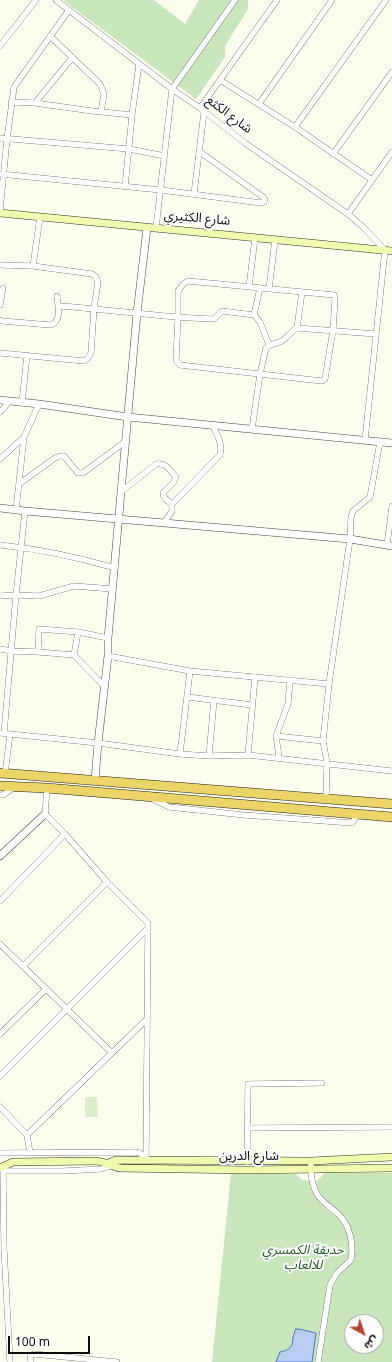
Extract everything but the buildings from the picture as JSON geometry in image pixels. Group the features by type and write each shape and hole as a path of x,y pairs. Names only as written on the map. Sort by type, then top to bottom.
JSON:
{"highway":[{"path":"2,773 392,804"},
{"path":"0,786 47,788 392,817"}],"main road":[{"name":"شارع الكثيري","path":"0,212 147,228 388,250"},
{"name":"شارع الدرين","path":"1,1167 13,1162 98,1161 121,1168 146,1164 311,1161 392,1157"},
{"path":"247,1170 248,1162"},
{"name":"شارع الدرين","path":"146,1164 247,1170 392,1168"}],"street":[{"path":"0,46 36,0"},
{"name":"شارع الكثع","path":"56,0 245,143 348,214 388,250"},
{"path":"156,228 172,89 236,0"},
{"path":"194,194 200,152 202,110 220,80 277,0"},
{"path":"258,104 332,0"},
{"path":"295,127 386,0"},
{"path":"0,212 2,174 14,87 69,10"},
{"path":"50,36 100,84 104,94 101,112"},
{"path":"35,103 72,58"},
{"path":"125,187 139,64"},
{"path":"333,154 392,72"},
{"path":"220,80 295,127 372,180"},
{"path":"11,102 35,103 132,115"},
{"path":"0,138 129,149 165,156"},
{"path":"2,174 161,190 261,203 265,200 263,197 200,152"},
{"path":"348,214 392,152"},
{"path":"33,266 40,217"},
{"path":"95,780 108,656 108,638 120,520 137,313 147,228"},
{"path":"249,287 256,238"},
{"path":"269,289 275,240"},
{"path":"365,440 376,334 388,250"},
{"path":"0,265 33,266 92,274 96,277 98,282 94,308 91,353 88,358 84,360 0,353"},
{"path":"188,281 260,288 334,295 332,330 324,381 180,365 176,360 178,291 182,284 188,281"},
{"path":"0,303 3,288"},
{"path":"254,315 260,288"},
{"path":"297,328 302,292"},
{"path":"0,320 51,325 55,324 58,320 57,296"},
{"path":"58,306 94,308 178,318 214,319 222,312 254,315 260,322 269,345"},
{"path":"252,429 260,374 266,348 269,345 281,342 291,331 297,328 376,334"},
{"path":"22,403 26,355"},
{"path":"0,400 39,404 128,418 392,443"},
{"path":"0,412 10,401"},
{"path":"16,510 24,437 39,404"},
{"path":"164,523 172,511 172,504 220,454 222,449 221,443 213,426"},
{"path":"0,458 24,437"},
{"path":"19,484 60,456 64,456 78,473 83,473 126,441"},
{"path":"326,798 327,763 323,741 329,684 350,539 351,516 353,511 370,497 380,442"},
{"path":"122,491 156,464 165,464 176,477 173,483 163,493 166,500 172,504"},
{"path":"0,508 120,520 350,539 390,545 392,506"},
{"path":"2,773 16,595 25,511"},
{"path":"0,545 22,547 80,558 114,568"},
{"path":"0,596 39,596 74,586 113,589"},
{"path":"38,652 39,629 78,632 108,638"},
{"path":"74,655 78,632"},
{"path":"0,649 74,655 104,686"},
{"path":"108,656 190,672 329,684"},
{"path":"180,754 190,672"},
{"path":"248,755 255,677"},
{"path":"279,757 276,736 288,704 290,680"},
{"path":"187,697 252,705"},
{"path":"209,756 214,700"},
{"path":"5,733 180,754 279,757 392,771"},
{"path":"276,736 323,741"},
{"path":"0,795 3,795 14,787"},
{"path":"0,856 45,814 47,788"},
{"path":"45,814 65,834 107,882 148,923 146,1164"},
{"path":"0,901 65,834"},
{"path":"23,966 107,882"},
{"path":"0,1076 148,928"},
{"path":"0,944 111,1052"},
{"path":"0,1034 46,989"},
{"path":"27,1135 111,1052 147,1019"},
{"path":"248,1162 248,1084 322,1083"},
{"path":"0,1107 27,1135 30,1153"},
{"path":"248,1128 392,1127"},
{"path":"0,1153 135,1152 140,1153 146,1164"},
{"path":"311,1161 311,1181 318,1196 330,1208 338,1213 349,1230 352,1253 351,1260 337,1273 330,1285 318,1362"},
{"path":"1,1167 2,1248 10,1362"},
{"path":"31,1362 30,1356 34,1354 117,1362"}],"green space":[{"path":"64,0 154,0 185,24 199,0 248,0 248,9 225,46 225,57 196,99"},
{"path":"85,1097 97,1097 98,1117 85,1117"},
{"name":"حديقة الكمسري للالعاب","path":"325,1173 392,1173 392,1362 212,1362 231,1174 296,1174 302,1180 317,1181"}],"water":[{"path":"296,1329 316,1333 312,1362 276,1362 280,1352 291,1346"}]}
